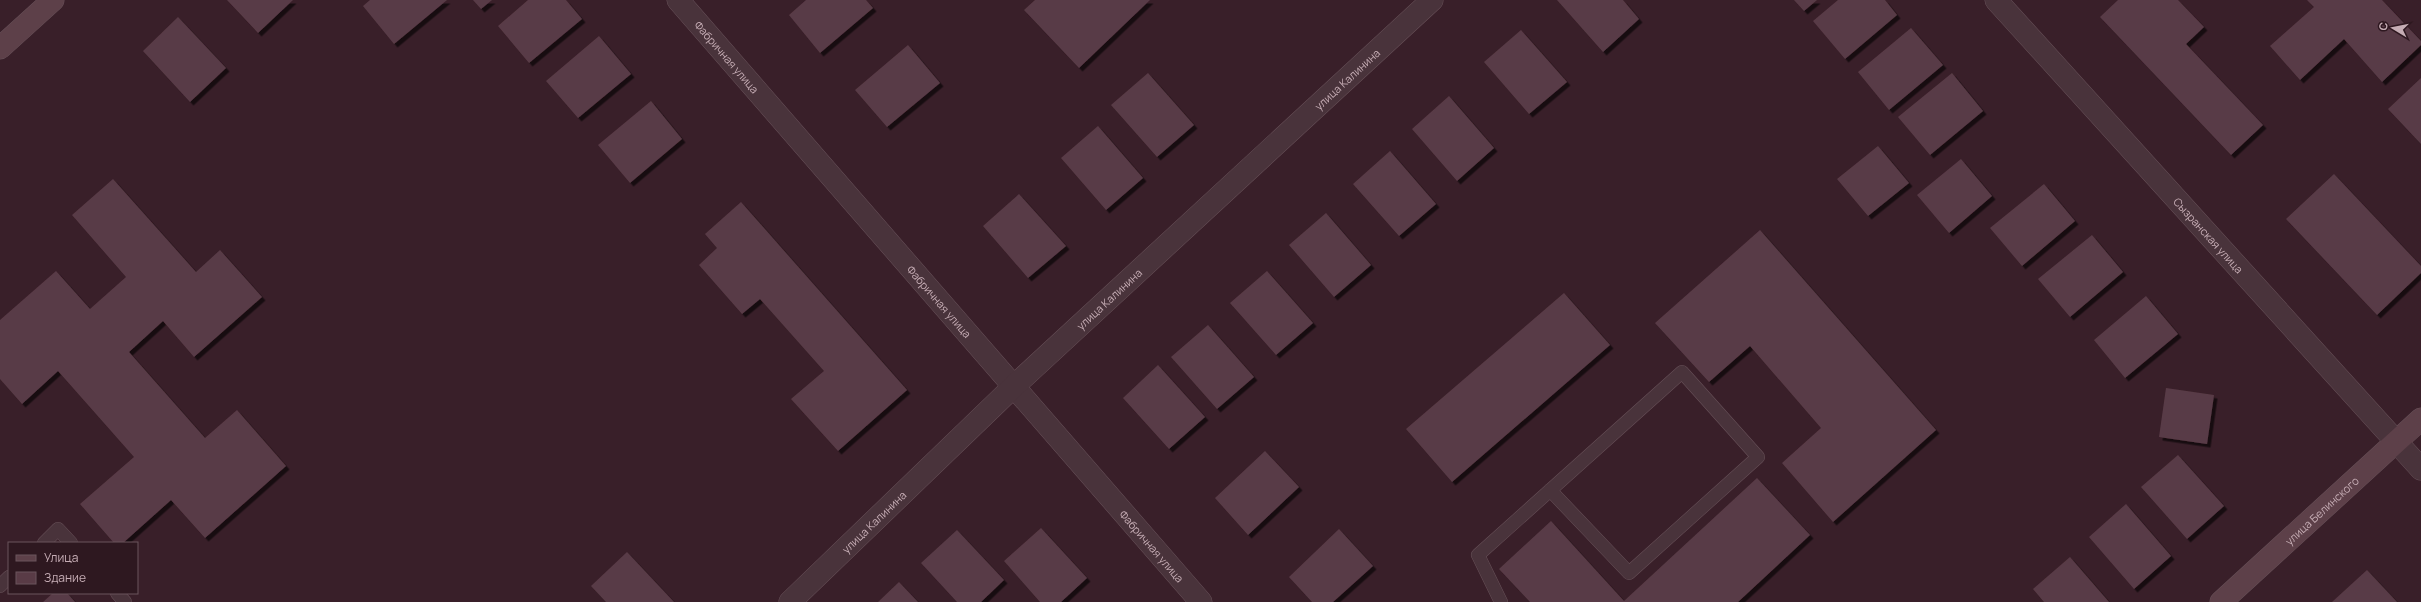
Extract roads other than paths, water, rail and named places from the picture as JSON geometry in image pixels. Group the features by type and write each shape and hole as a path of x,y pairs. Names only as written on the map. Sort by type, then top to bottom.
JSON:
{"street":[{"path":"0,48 53,0"},
{"name":"Фабричная улица","path":"678,0 1201,602"},
{"name":"улица Калинина","path":"790,602 1013,387 1432,0"},
{"name":"Сызранская улица","path":"1996,0 2421,469"},
{"name":"улица Белинского","path":"2221,602 2421,419"}],"lane":[{"path":"1501,602 1478,555 1550,490 1682,372 1758,457 1629,573 1550,490"},
{"path":"45,542 58,529 70,542"},
{"path":"0,586 8,578"},
{"path":"118,594 125,602"}]}
